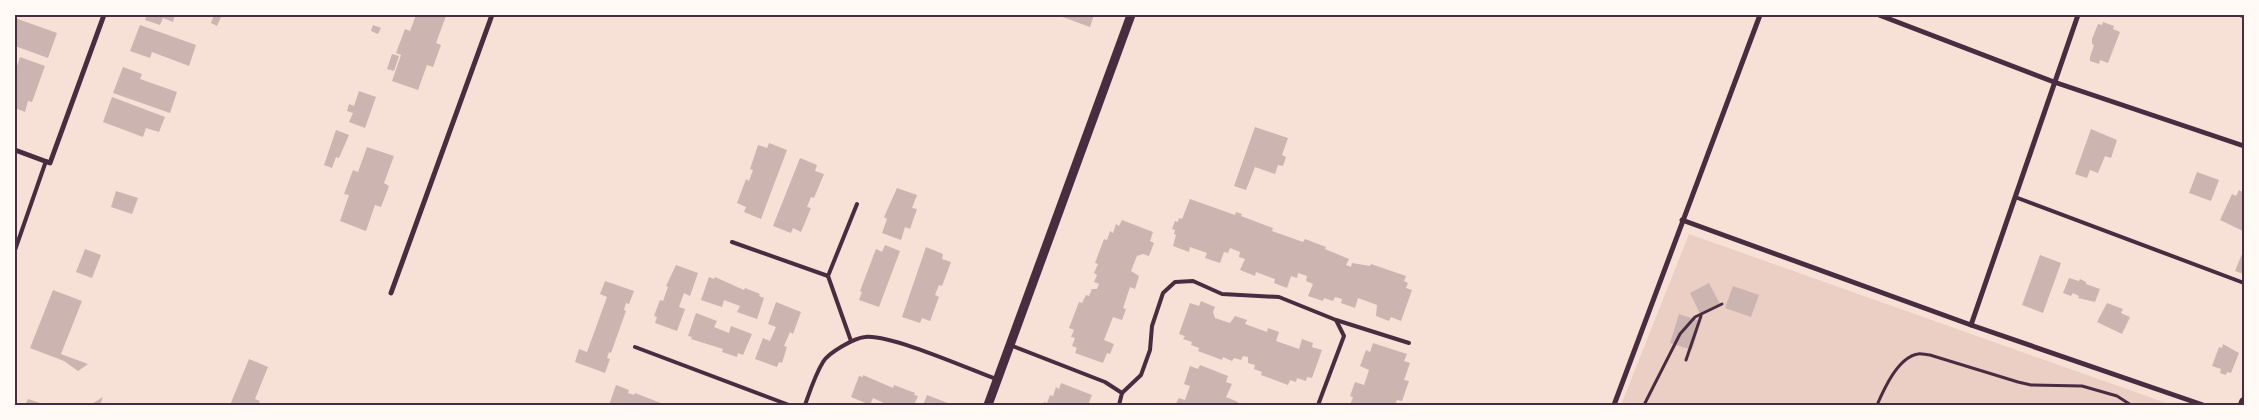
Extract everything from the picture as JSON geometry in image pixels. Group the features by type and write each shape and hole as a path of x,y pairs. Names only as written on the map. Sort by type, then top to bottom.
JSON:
{"street":[{"path":"15,150 48,162 104,15"},
{"path":"391,293 492,15"},
{"path":"988,405 1131,15"},
{"path":"1614,405 1760,15"},
{"path":"1879,15 2054,82 2244,146"},
{"path":"1971,325 2078,15"},
{"path":"1682,220 1971,325 2203,405"}],"lane":[{"path":"2240,15 2244,16"},
{"path":"15,250 48,162"},
{"path":"2015,197 2244,283"},
{"path":"851,341 828,276 857,204"},
{"path":"732,242 828,276"},
{"path":"1119,405 1122,393 1141,375 1150,350 1152,326 1163,293 1175,282 1193,281 1222,294 1279,297 1336,320 1409,343"},
{"path":"1318,405 1344,336 1336,320"},
{"path":"805,405 823,361 851,341 865,337 881,338 997,380"},
{"path":"1009,345 1105,382 1122,393"},
{"path":"634,347 789,405"}],"path":[{"path":"1644,405 1680,334 1690,322 1722,304"},
{"path":"1686,360 1701,315"},
{"path":"1877,405 1892,375 1909,358 1917,354 1930,355 2002,378 2031,385 2082,386 2118,396 2131,405"}],"shaded area":[{"path":"1689,234 2172,405 1621,405"}],"building":[{"path":"147,15 175,15 173,22 163,18 160,25 145,20"},
{"path":"214,15 221,17 217,26 211,23"},
{"path":"416,15 446,16 436,43 441,45 433,67 427,65 418,90 392,81 401,55 396,53 405,29 410,31"},
{"path":"1057,15 1094,15 1090,27"},
{"path":"15,18 57,33 48,58 15,46"},
{"path":"2103,22 2114,26 2113,29 2120,32 2108,63 2100,60 2099,64 2090,61 2090,57 2094,45 2092,44 2092,39 2098,24 2102,25"},
{"path":"140,25 196,45 189,66 152,52 150,58 130,51"},
{"path":"373,25 381,28 378,34 371,31"},
{"path":"392,54 399,56 394,71 387,69"},
{"path":"20,57 45,66 32,102 28,101 25,112 15,108 15,72"},
{"path":"123,67 142,74 140,79 177,92 170,113 113,93"},
{"path":"359,91 376,97 365,128 349,122 353,113 347,111 349,104 354,106"},
{"path":"112,97 165,117 159,132 146,128 143,137 103,122"},
{"path":"1255,127 1288,138 1282,155 1286,157 1283,166 1278,165 1275,174 1255,167 1246,190 1234,186"},
{"path":"2091,129 2117,140 2111,158 2105,156 2098,173 2090,170 2087,178 2075,174"},
{"path":"336,130 349,135 339,158 336,157 332,168 324,165"},
{"path":"769,143 787,150 761,219 744,212 746,207 737,203 746,179 749,181 753,170 750,169 758,145 767,148"},
{"path":"367,147 394,156 384,183 389,186 381,207 375,205 366,231 340,221 349,195 344,194 353,170 358,172"},
{"path":"800,158 817,165 815,171 824,174 814,198 811,197 807,207 811,208 801,232 793,228 791,233 773,226"},
{"path":"2197,172 2219,180 2211,201 2189,193"},
{"path":"897,188 917,195 912,208 917,209 910,229 905,227 901,240 882,233 887,219 884,217"},
{"path":"2239,190 2244,193 2243,231 2220,220 2232,194 2236,196"},
{"path":"116,191 138,198 132,214 111,207"},
{"path":"1190,199 1235,215 1236,212 1242,214 1241,216 1273,228 1272,231 1303,242 1305,239 1326,247 1325,249 1349,259 1346,265 1351,267 1352,263 1370,266 1371,264 1406,276 1404,281 1408,283 1406,288 1412,290 1401,321 1391,317 1389,321 1376,316 1377,305 1358,298 1355,308 1341,303 1342,299 1335,297 1333,301 1324,298 1323,301 1308,296 1313,284 1306,281 1307,276 1298,273 1297,278 1291,276 1287,288 1274,283 1275,279 1256,272 1255,276 1240,270 1245,259 1239,257 1240,252 1230,248 1228,253 1224,252 1220,263 1205,258 1207,253 1190,247 1189,252 1173,246 1176,235 1174,234 1175,230 1172,229 1175,221 1178,222 1179,218 1182,219"},
{"path":"1122,220 1153,232 1150,241 1154,243 1149,256 1143,254 1137,256 1131,271 1139,276 1135,289 1130,287 1123,308 1126,309 1122,320 1113,317 1104,340 1114,344 1110,354 1107,353 1103,363 1075,353 1077,348 1072,346 1075,338 1071,337 1074,330 1069,328 1079,302 1082,303 1086,295 1089,296 1092,289 1097,289 1099,284 1094,282 1097,275 1094,273 1098,264 1095,263 1104,239 1107,240 1110,231 1113,233 1116,224 1119,226"},
{"path":"885,245 900,251 879,307 859,300 862,292 860,291 876,249 882,252"},
{"path":"926,247 943,254 942,259 951,262 942,286 939,285 935,295 939,297 930,321 922,318 920,323 902,317"},
{"path":"85,249 101,255 92,278 76,272"},
{"path":"2242,254 2244,254 2244,274 2235,271"},
{"path":"2040,255 2061,263 2043,313 2022,305"},
{"path":"676,265 698,273 690,296 684,293 679,307 685,309 677,331 655,323 657,317 654,316 660,300 663,301 668,287 666,286"},
{"path":"709,277 714,279 715,277 744,290 745,288 760,294 759,296 764,298 757,319 737,312 740,306 724,300 722,307 701,300"},
{"path":"2069,278 2079,281 2080,279 2086,282 2086,284 2100,289 2095,302 2078,298 2079,296 2073,293 2071,296 2063,293"},
{"path":"605,281 634,291 629,304 626,303 624,310 626,311 611,353 609,352 607,358 610,359 605,373 575,362 579,349 587,352 607,297 600,294"},
{"path":"1709,283 1720,304 1700,314 1690,293"},
{"path":"1733,286 1759,295 1751,317 1725,308"},
{"path":"53,290 82,301 61,354 88,364 78,371 64,361 30,348"},
{"path":"1201,301 1215,307 1213,312 1215,318 1230,323 1235,316 1247,320 1245,324 1267,332 1268,328 1279,332 1276,341 1299,349 1302,339 1313,343 1312,347 1322,350 1312,378 1307,377 1306,381 1297,378 1296,382 1290,380 1288,385 1261,375 1262,372 1254,369 1255,365 1248,363 1248,357 1243,356 1241,360 1234,358 1232,361 1223,357 1222,360 1198,351 1199,348 1191,345 1192,342 1183,339 1185,336 1179,334 1190,303 1199,306"},
{"path":"776,302 801,312 793,334 790,332 784,346 787,347 782,363 779,362 777,367 755,359 763,338 770,341 776,327 768,324"},
{"path":"2107,303 2123,309 2121,313 2130,317 2122,334 2097,322"},
{"path":"696,313 717,321 714,327 729,333 731,326 752,334 743,355 738,353 737,357 722,352 723,349 691,339 692,337 688,336"},
{"path":"1679,314 1701,321 1692,350 1670,343"},
{"path":"1373,343 1407,354 1404,361 1410,363 1404,380 1409,381 1402,401 1397,400 1395,405 1350,405 1353,397 1350,396 1355,382 1364,385 1369,370 1360,366 1366,350 1370,352"},
{"path":"2223,344 2239,353 2231,373 2227,372 2226,375 2220,373 2221,369 2212,366 2219,347 2222,348"},
{"path":"249,359 268,367 255,399 260,401 258,405 230,405"},
{"path":"1200,365 1228,376 1226,382 1232,384 1226,397 1238,402 1237,405 1175,405 1179,398 1185,400 1190,386 1184,384 1190,366 1198,369"},
{"path":"863,375 893,388 894,385 915,393 914,395 918,396 914,405 888,405 873,398 870,405 851,397 859,376 863,377"},
{"path":"1061,383 1092,395 1088,405 1042,405 1044,402 1047,403 1050,395 1053,396 1056,387 1059,389"},
{"path":"616,385 629,390 628,393 634,395 635,393 666,405 609,405"},
{"path":"927,395 953,405 923,405"},
{"path":"103,397 100,405 90,405"},
{"path":"28,399 46,405 25,405"}]}
